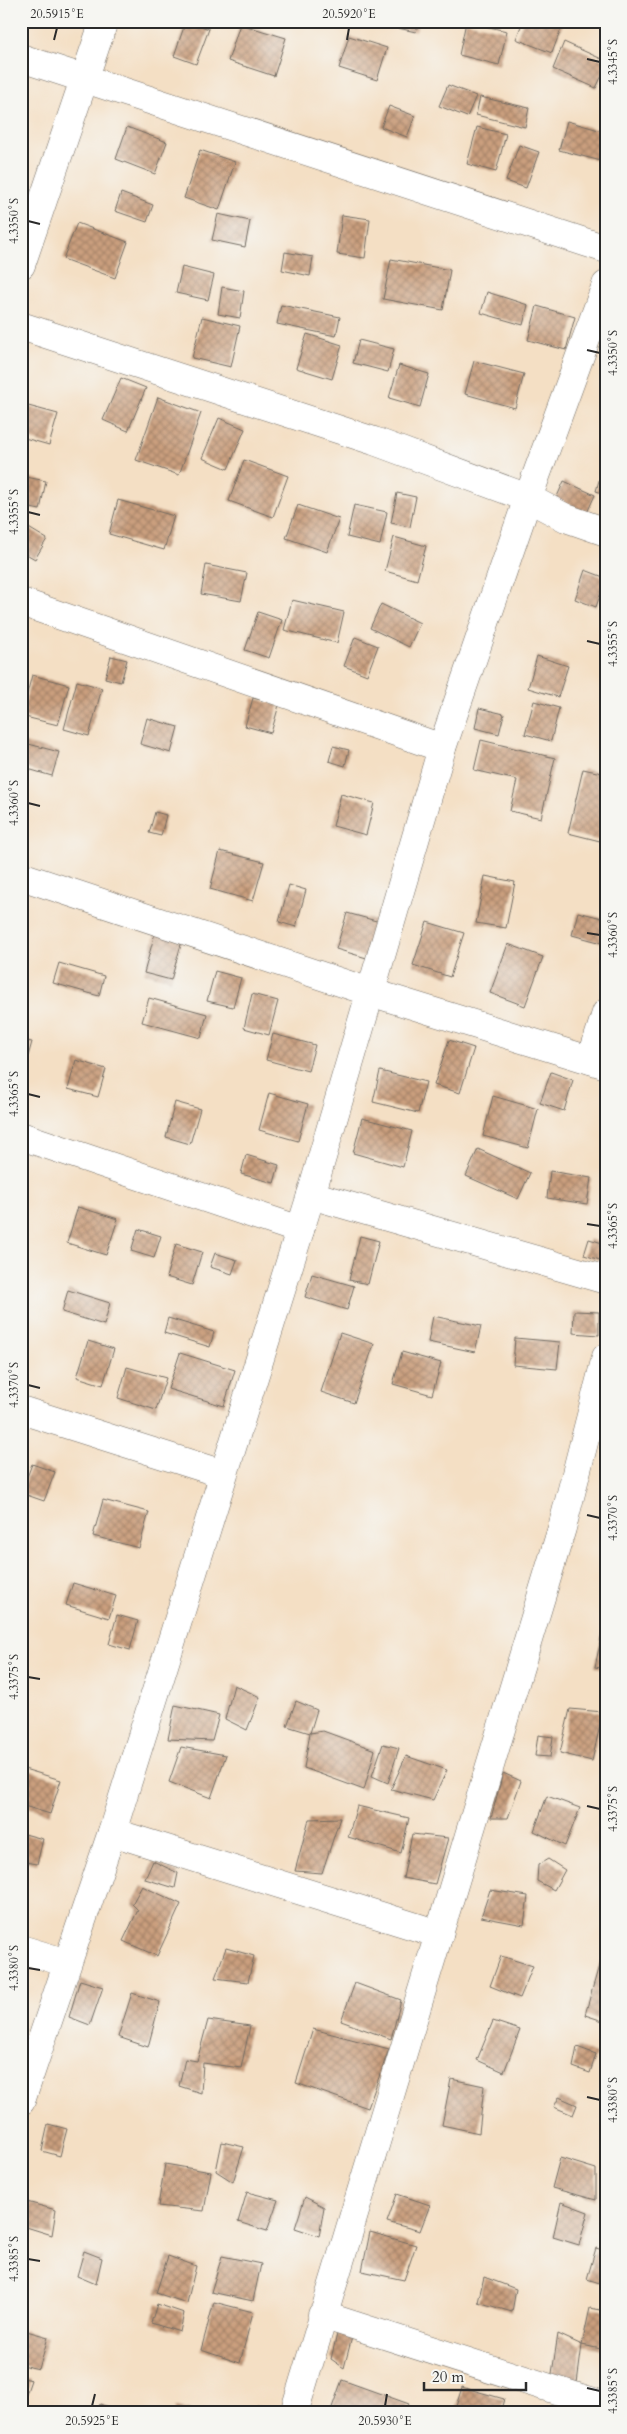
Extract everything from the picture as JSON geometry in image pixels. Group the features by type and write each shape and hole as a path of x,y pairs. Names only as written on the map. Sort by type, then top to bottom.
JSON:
{"street":[{"path":"21,265 104,21"},
{"path":"21,58 606,249"},
{"path":"21,2101 112,1832 311,1195 442,748 528,498 606,285"},
{"path":"21,326 374,441 528,498 566,518 606,532"},
{"path":"21,602 442,748"},
{"path":"21,876 370,992 598,1063 606,1013"},
{"path":"21,1136 300,1230"},
{"path":"311,1195 606,1280"},
{"path":"294,2413 322,2315 562,1528 606,1357"},
{"path":"21,1410 223,1474"},
{"path":"112,1832 439,1934"},
{"path":"21,1948 67,1963"},
{"path":"322,2315 606,2406"}],"building":[{"path":"186,21 209,29 196,64 174,56"},
{"path":"375,21 419,21 416,32 375,23"},
{"path":"523,21 564,21 552,53 516,39"},
{"path":"466,22 507,31 499,65 459,55"},
{"path":"240,24 286,38 274,76 228,61"},
{"path":"349,36 387,48 377,80 339,68"},
{"path":"564,42 606,61 606,67 596,88 553,69"},
{"path":"448,85 476,96 467,117 439,106"},
{"path":"480,97 529,108 525,127 476,115"},
{"path":"389,106 415,116 407,137 381,127"},
{"path":"567,121 606,132 606,143 601,161 559,150"},
{"path":"127,127 167,142 155,174 116,159"},
{"path":"477,127 506,134 496,172 467,164"},
{"path":"519,145 539,152 526,188 506,181"},
{"path":"200,150 235,162 219,210 184,198"},
{"path":"121,193 153,205 147,222 115,211"},
{"path":"218,214 250,221 245,247 212,240"},
{"path":"342,215 370,219 365,258 337,254"},
{"path":"77,223 128,242 115,278 63,259"},
{"path":"285,252 313,257 310,276 282,270"},
{"path":"391,259 450,270 443,310 383,299"},
{"path":"182,267 214,275 208,300 176,293"},
{"path":"222,287 244,291 240,318 218,314"},
{"path":"487,292 528,305 523,325 481,313"},
{"path":"281,305 340,317 336,336 277,324"},
{"path":"537,306 575,317 566,350 528,340"},
{"path":"202,317 240,326 231,367 192,358"},
{"path":"307,334 342,345 332,379 296,368"},
{"path":"359,340 394,349 388,372 353,363"},
{"path":"474,361 524,374 515,408 465,394"},
{"path":"399,365 429,374 420,407 389,398"},
{"path":"121,378 146,388 128,431 103,420"},
{"path":"158,397 201,413 179,475 136,460"},
{"path":"21,404 58,414 49,445 21,437"},
{"path":"219,418 245,429 228,469 202,458"},
{"path":"244,460 288,476 273,517 229,501"},
{"path":"606,460 606,494 596,491"},
{"path":"21,476 46,481 40,510 21,506"},
{"path":"564,481 595,495 586,515 555,501"},
{"path":"397,493 416,497 410,527 391,523"},
{"path":"118,500 174,516 164,550 109,534"},
{"path":"298,505 339,519 327,552 286,538"},
{"path":"354,505 387,512 380,545 347,537"},
{"path":"27,527 47,539 35,559 21,551 21,537"},
{"path":"394,537 426,546 417,580 385,571"},
{"path":"206,565 247,573 241,601 201,594"},
{"path":"585,570 606,578 596,607 575,599"},
{"path":"292,600 344,612 337,643 284,630"},
{"path":"381,604 420,623 409,647 370,628"},
{"path":"258,612 282,620 269,658 245,650"},
{"path":"355,637 378,646 367,675 344,666"},
{"path":"111,656 127,660 121,682 105,678"},
{"path":"537,656 568,666 558,697 528,688"},
{"path":"32,675 69,685 58,725 21,716"},
{"path":"77,681 102,688 89,736 64,729"},
{"path":"253,698 279,705 271,733 245,726"},
{"path":"534,701 559,708 551,741 525,734"},
{"path":"479,708 504,714 499,734 475,728"},
{"path":"147,718 178,727 171,753 140,744"},
{"path":"481,740 555,758 541,818 510,811 517,780 474,770"},
{"path":"21,742 59,752 52,776 21,767"},
{"path":"333,746 349,750 345,766 329,761"},
{"path":"583,769 606,774 606,816 600,841 568,833"},
{"path":"341,794 374,803 366,835 333,826"},
{"path":"155,812 166,815 161,836 149,833"},
{"path":"220,851 264,862 253,901 210,889"},
{"path":"485,876 515,882 506,928 476,923"},
{"path":"289,885 306,890 296,927 279,922"},
{"path":"578,912 606,919 606,944 572,935"},
{"path":"347,913 380,922 370,959 336,949"},
{"path":"427,922 464,933 450,977 413,965"},
{"path":"155,933 182,941 171,980 144,973"},
{"path":"508,944 543,957 525,1006 490,993"},
{"path":"59,963 104,976 99,996 53,983"},
{"path":"215,971 241,978 233,1007 207,1001"},
{"path":"252,994 278,1001 269,1035 244,1028"},
{"path":"149,998 207,1014 201,1038 142,1022"},
{"path":"273,1034 315,1045 308,1071 266,1060"},
{"path":"21,1040 32,1042 25,1067 21,1065"},
{"path":"449,1040 474,1048 460,1093 434,1085"},
{"path":"76,1060 106,1069 98,1097 68,1089"},
{"path":"380,1071 426,1082 418,1113 373,1102"},
{"path":"551,1072 573,1080 564,1111 540,1103"},
{"path":"269,1093 308,1104 298,1141 259,1130"},
{"path":"493,1096 538,1109 528,1148 483,1136"},
{"path":"175,1102 200,1109 190,1144 166,1137"},
{"path":"362,1118 412,1131 403,1167 353,1153"},
{"path":"478,1149 530,1173 518,1199 466,1176"},
{"path":"246,1155 279,1165 274,1183 241,1174"},
{"path":"550,1171 591,1178 587,1204 547,1198"},
{"path":"78,1207 118,1219 106,1255 67,1243"},
{"path":"138,1229 161,1236 154,1258 131,1251"},
{"path":"360,1236 379,1241 368,1284 349,1280"},
{"path":"589,1239 606,1244 603,1261 584,1255"},
{"path":"176,1244 202,1252 192,1285 166,1277"},
{"path":"215,1253 237,1260 232,1274 210,1267"},
{"path":"312,1274 354,1286 347,1310 305,1297"},
{"path":"68,1290 110,1303 104,1325 62,1312"},
{"path":"574,1311 599,1312 599,1335 573,1333"},
{"path":"433,1316 481,1326 475,1352 428,1342"},
{"path":"168,1318 214,1332 210,1347 164,1333"},
{"path":"340,1333 374,1344 354,1403 321,1392"},
{"path":"515,1338 560,1342 557,1369 513,1365"},
{"path":"88,1341 114,1349 103,1385 77,1377"},
{"path":"402,1352 441,1363 432,1395 393,1384"},
{"path":"180,1353 235,1370 224,1406 168,1389"},
{"path":"127,1367 166,1378 156,1410 118,1398"},
{"path":"21,1445 26,1446 22,1462 21,1462"},
{"path":"32,1464 55,1472 44,1501 21,1493"},
{"path":"103,1500 149,1512 139,1548 93,1536"},
{"path":"73,1583 116,1596 109,1618 66,1605"},
{"path":"117,1615 138,1621 130,1650 109,1644"},
{"path":"606,1619 606,1669 595,1667"},
{"path":"234,1685 260,1697 247,1730 225,1719"},
{"path":"296,1701 317,1710 310,1733 287,1726"},
{"path":"175,1705 219,1715 212,1741 168,1739"},
{"path":"570,1709 603,1712 592,1761 560,1753"},
{"path":"323,1731 375,1750 364,1790 304,1768 310,1733"},
{"path":"538,1735 553,1737 550,1757 535,1756"},
{"path":"383,1744 399,1748 388,1783 372,1776"},
{"path":"181,1747 226,1755 211,1798 169,1782"},
{"path":"406,1756 447,1770 433,1800 391,1789"},
{"path":"21,1768 61,1780 50,1814 21,1805"},
{"path":"503,1773 521,1781 508,1818 491,1818"},
{"path":"547,1796 580,1808 565,1846 534,1831"},
{"path":"357,1806 409,1818 401,1853 348,1837"},
{"path":"340,1818 322,1873 295,1871 309,1819"},
{"path":"21,1833 43,1839 37,1864 21,1861"},
{"path":"412,1834 448,1838 435,1884 403,1878"},
{"path":"548,1859 565,1870 554,1890 537,1881 538,1865"},
{"path":"153,1861 178,1873 175,1888 145,1879"},
{"path":"142,1886 181,1904 157,1956 123,1941 138,1910 132,1904"},
{"path":"490,1890 528,1896 524,1925 481,1917"},
{"path":"226,1948 254,1956 248,1982 215,1978"},
{"path":"501,1956 533,1966 520,1998 490,1986"},
{"path":"600,1962 606,1964 606,2022 585,2015"},
{"path":"80,1980 103,1987 90,2025 69,2017"},
{"path":"355,1983 401,2000 391,2039 341,2021"},
{"path":"132,1993 160,2002 148,2047 118,2037"},
{"path":"208,2020 250,2026 241,2068 203,2063 201,2093 179,2086 185,2059 197,2061"},
{"path":"493,2021 520,2030 504,2072 477,2060"},
{"path":"313,2029 389,2049 368,2108 296,2083"},
{"path":"577,2047 596,2054 590,2073 573,2067"},
{"path":"451,2079 484,2086 479,2133 442,2125"},
{"path":"559,2097 577,2105 573,2115 554,2107"},
{"path":"48,2124 67,2129 60,2156 42,2151"},
{"path":"222,2142 244,2147 233,2182 216,2171"},
{"path":"560,2158 596,2169 596,2200 552,2188"},
{"path":"165,2164 211,2172 204,2211 158,2206"},
{"path":"247,2192 278,2200 267,2231 238,2222"},
{"path":"397,2194 430,2205 420,2231 387,2222"},
{"path":"305,2197 324,2207 319,2236 295,2228"},
{"path":"27,2202 56,2210 52,2235 23,2226"},
{"path":"561,2202 588,2212 579,2245 553,2237"},
{"path":"370,2232 416,2245 404,2280 362,2271"},
{"path":"596,2248 606,2251 606,2285 587,2279"},
{"path":"84,2251 102,2258 96,2284 77,2276"},
{"path":"168,2256 196,2266 187,2303 156,2293"},
{"path":"222,2256 261,2264 253,2301 211,2292"},
{"path":"484,2277 516,2289 512,2312 478,2302"},
{"path":"214,2302 253,2312 240,2363 201,2350"},
{"path":"157,2304 184,2313 180,2332 151,2323"},
{"path":"590,2308 606,2311 606,2350 582,2345"},
{"path":"23,2330 48,2337 39,2369 21,2365"},
{"path":"338,2330 352,2337 344,2368 331,2359"},
{"path":"558,2334 582,2345 577,2383 551,2380"},
{"path":"21,2377 31,2380 22,2406 21,2406"},
{"path":"342,2380 409,2404 404,2413 330,2413"},
{"path":"462,2387 504,2399 500,2413 454,2413"},
{"path":"100,2404 122,2413 98,2413"},
{"path":"257,2405 277,2409 276,2413 255,2413"},
{"path":"175,2406 196,2412 196,2413 175,2413"}]}
